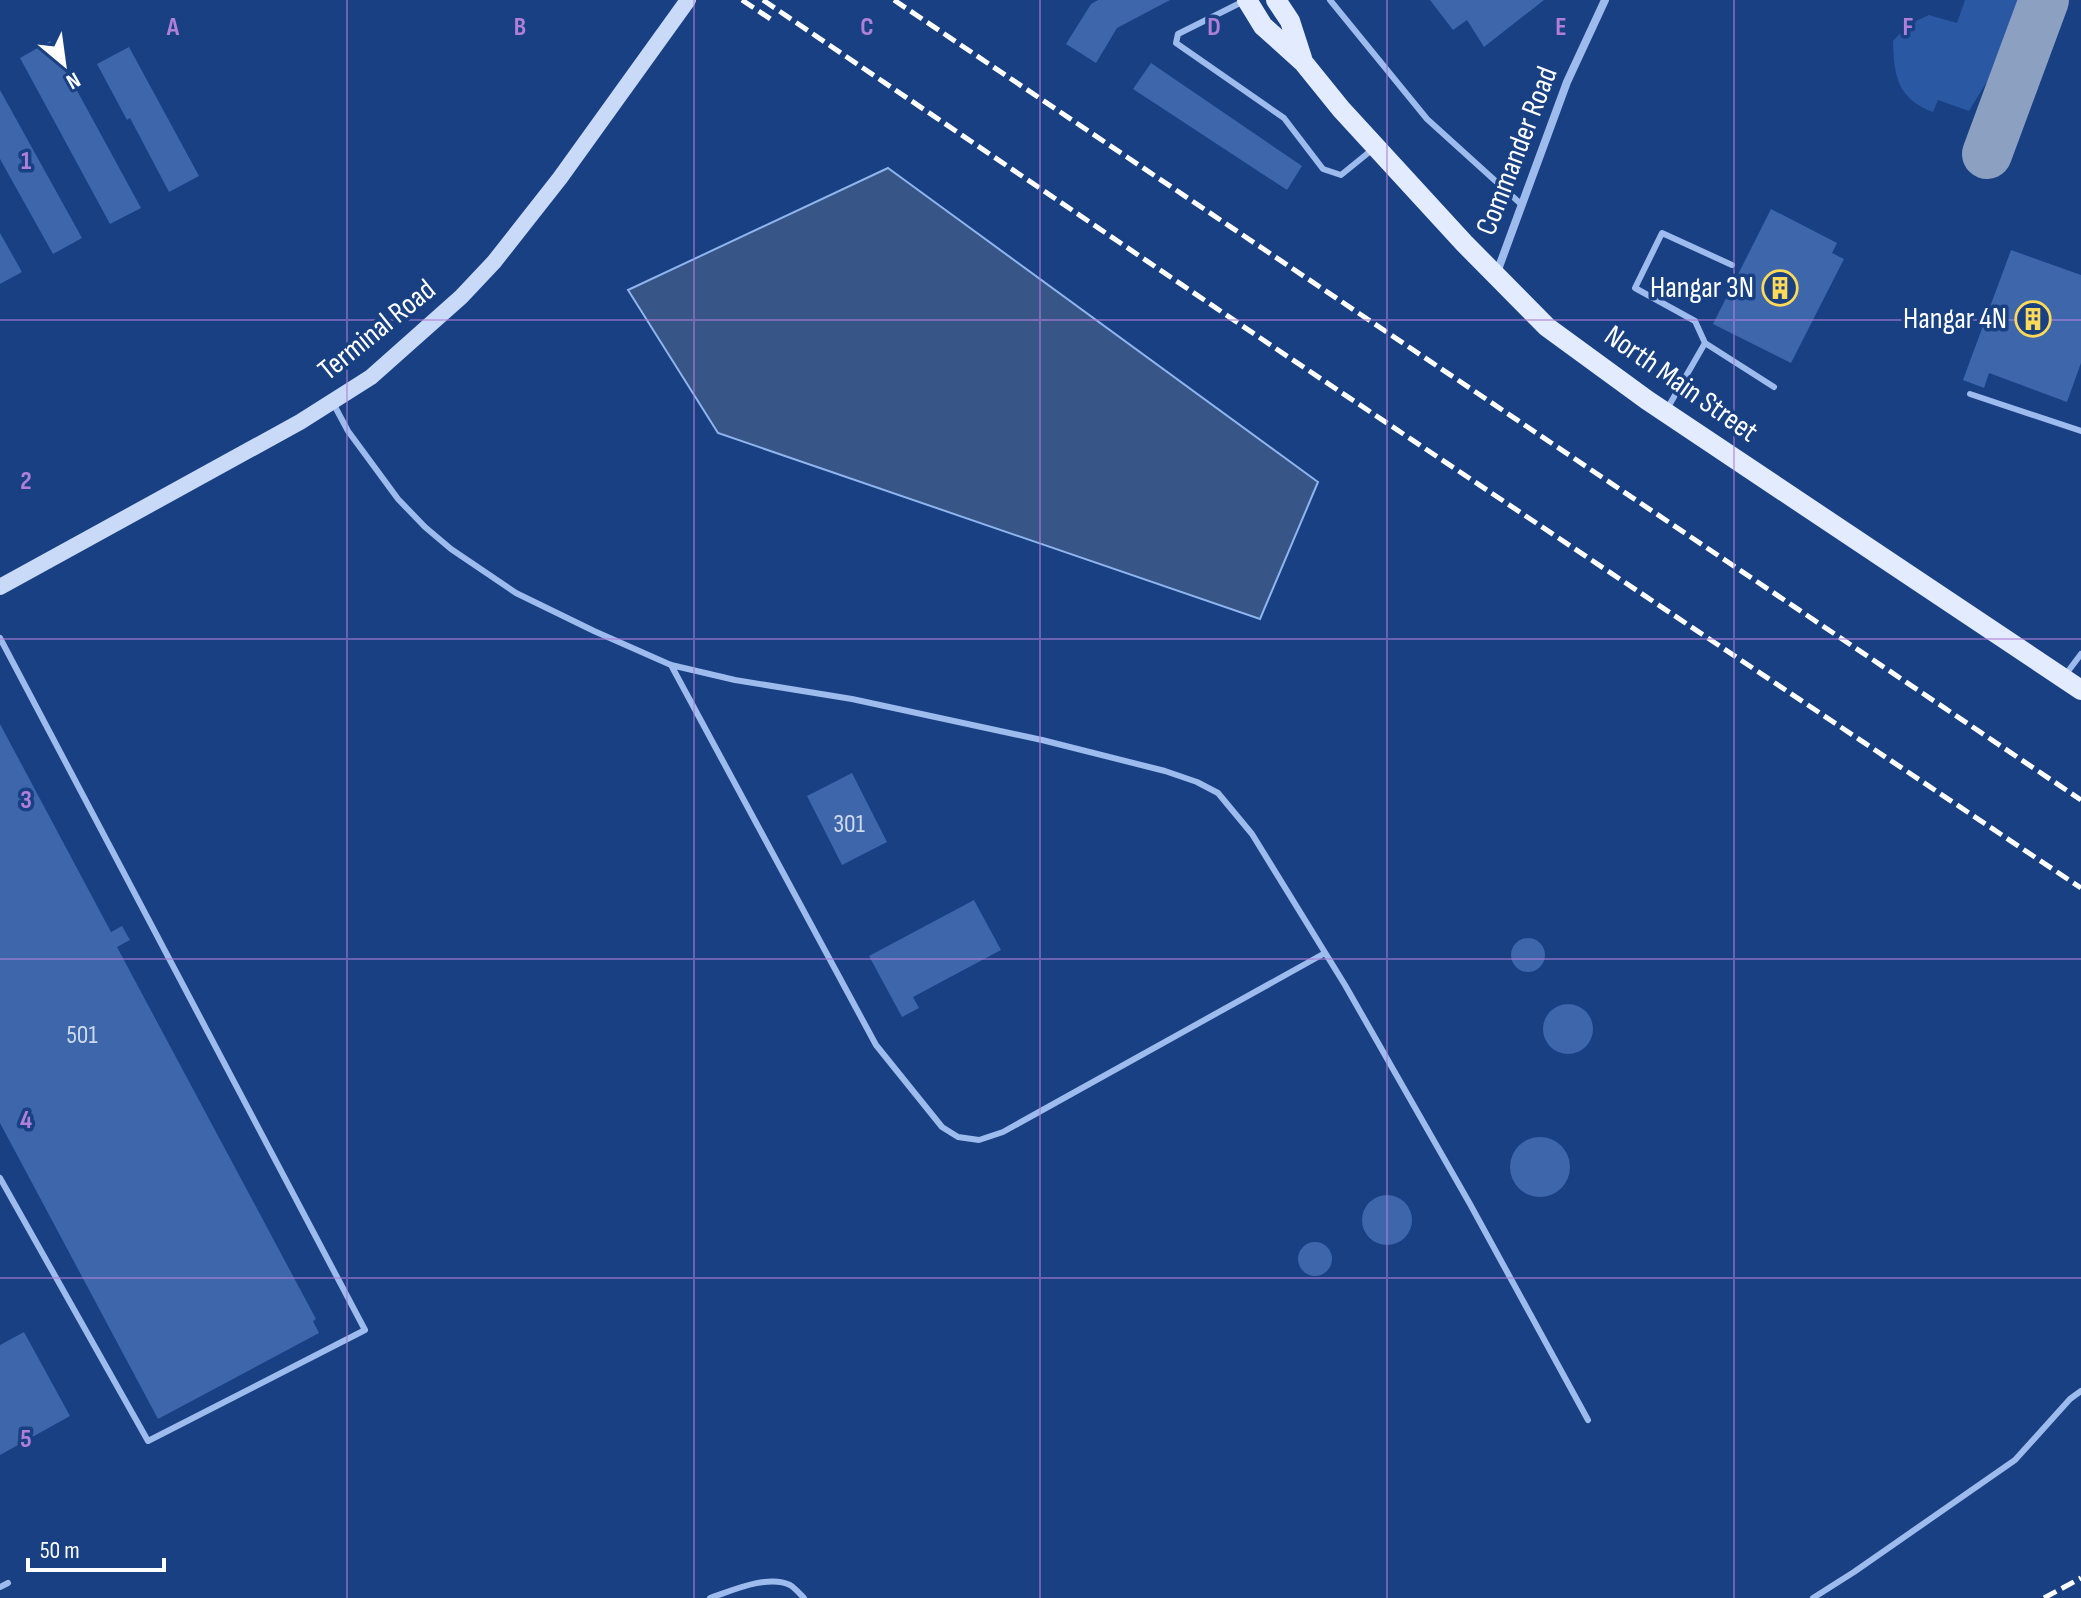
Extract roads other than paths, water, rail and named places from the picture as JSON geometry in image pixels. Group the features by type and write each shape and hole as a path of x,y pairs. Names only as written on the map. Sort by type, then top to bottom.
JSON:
{"main road":[{"name":"Terminal Road","path":"0,587 333,403 371,377 461,297 501,253 560,178 688,0"},
{"name":"North Main Street","path":"1246,0 1263,26 1303,62 1375,146 1547,327 1665,412 2081,690"},
{"name":"North Main Street","path":"1276,0 1290,21 1303,62"}],"street":[{"name":"Commander Road","path":"1496,276 1567,82 1605,0"}],"lane":[{"path":"1246,0 1178,34 1176,43 1284,118 1323,169 1341,175 1375,146"},
{"path":"1330,0 1427,119 1522,205"},
{"path":"1732,265 1662,233 1635,288 1695,321 1705,343 1774,387"},
{"path":"1665,412 1705,343"},
{"path":"1970,394 2081,431"},
{"path":"333,403 348,431 398,499 451,549 516,593 671,665 735,680 852,699 1042,740 1165,771 1218,793 1252,834 1325,953 1470,1204 1588,1420"},
{"path":"0,638 365,1330 148,1441 0,1178"},
{"path":"2063,678 2081,654"},
{"path":"671,665 876,1045 942,1127 958,1137 979,1140 1003,1132 1325,953"},
{"path":"1813,1598 2015,1460 2070,1399 2081,1391"},
{"path":"710,1598 773,1581 789,1585 804,1598"},
{"path":"0,1587 8,1583"}],"railway":[{"path":"742,0 772,20"},
{"path":"763,0 1272,346 2081,888"},
{"path":"894,0 2081,800"},
{"path":"2044,1598 2081,1578"}],"place":[{"name":"Hangar 3N","path":"1780,288"},
{"name":"Hangar 4N","path":"2033,319"}]}
